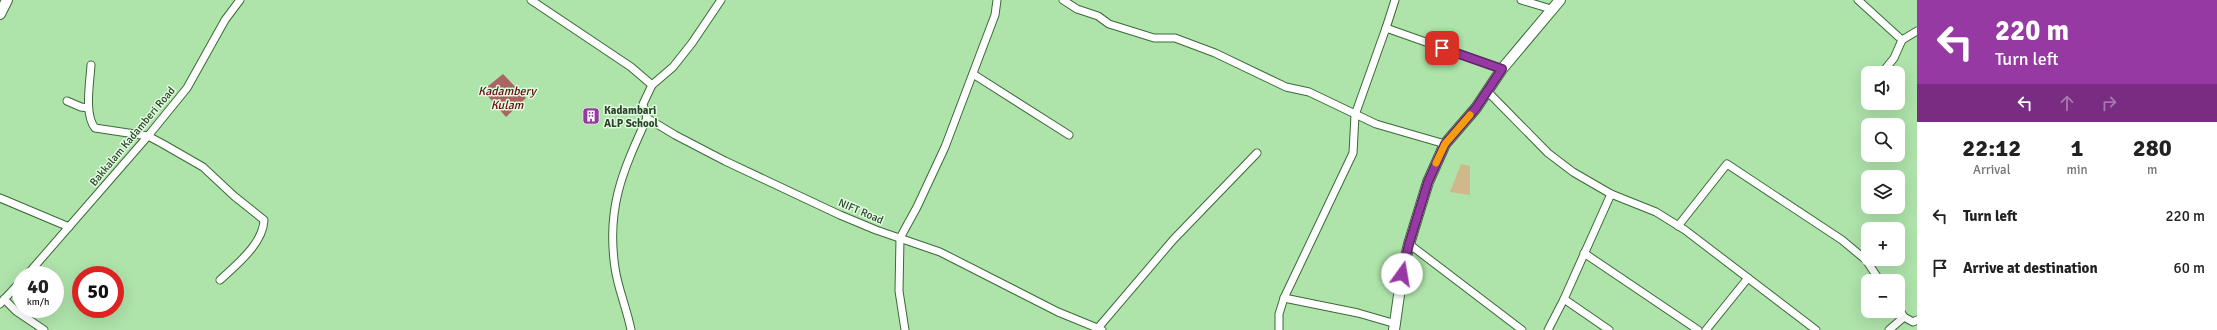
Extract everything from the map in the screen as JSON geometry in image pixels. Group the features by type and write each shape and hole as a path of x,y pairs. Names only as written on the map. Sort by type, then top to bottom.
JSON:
{"main road":[{"path":"0,14 7,0"},
{"path":"1395,327 1402,274 1409,244 1428,182 1445,144 1458,131 1502,69 1560,0"}],"street":[{"name":"Bakkalam Kadamberi Road","path":"35,266 148,136 187,88 225,20 240,0"},
{"path":"531,0 631,67 652,85"},
{"path":"631,330 615,268 612,214 621,176 647,118 643,104 652,85 673,67 692,43 721,0"},
{"path":"905,330 899,291 900,238 917,207 942,153 995,15 997,0"},
{"path":"1063,0 1077,9 1122,28 1154,38 1166,40 1175,38 1215,53 1286,87 1309,92 1376,124 1445,144"},
{"path":"1279,330 1279,314 1284,298 1353,153 1355,115 1395,0"},
{"path":"1522,0 1551,9"},
{"path":"1858,0 1902,40"},
{"path":"1386,28 1502,69"},
{"path":"1888,66 1894,58 1902,40 1917,31"},
{"path":"91,65 88,108 90,122 95,128 148,136 203,167 234,196 264,220 262,229 250,250 220,280"},
{"path":"973,74 1069,135"},
{"path":"1487,92 1548,153 1573,172 1612,194 1656,212 1706,244 1816,330"},
{"path":"68,101 81,107 88,108"},
{"name":"NIFT Road","path":"647,118 675,135 725,161 840,215 940,252 1058,312 1100,329"},
{"path":"1100,329 1173,240 1257,153"},
{"path":"1678,226 1727,164 1842,240 1866,260 1875,274"},
{"path":"1548,330 1564,299 1612,194"},
{"path":"0,198 69,227"},
{"path":"1409,244 1522,330"},
{"path":"1584,253 1698,330"},
{"path":"1706,330 1748,278"},
{"path":"12,290 2,301 44,330"},
{"path":"1284,298 1358,313 1395,327"},
{"path":"1564,299 1609,330"},
{"path":"1889,330 1903,318"},
{"path":"1905,318 1916,323"}],"shaded area":[{"path":"1461,164 1470,166 1470,195 1450,192"}],"water":[{"name":"Kadambery Kulam","path":"503,74 526,98 506,117 487,95 487,87"}],"slow traffic":[{"path":"1436,163 1445,144 1458,131 1470,115"}],"place":[{"name":"Kadambari ALP School","path":"591,116"}],"route":[{"path":"1402,274 1409,244 1428,182 1445,144 1458,131 1476,108 1502,69 1442,48"}]}
